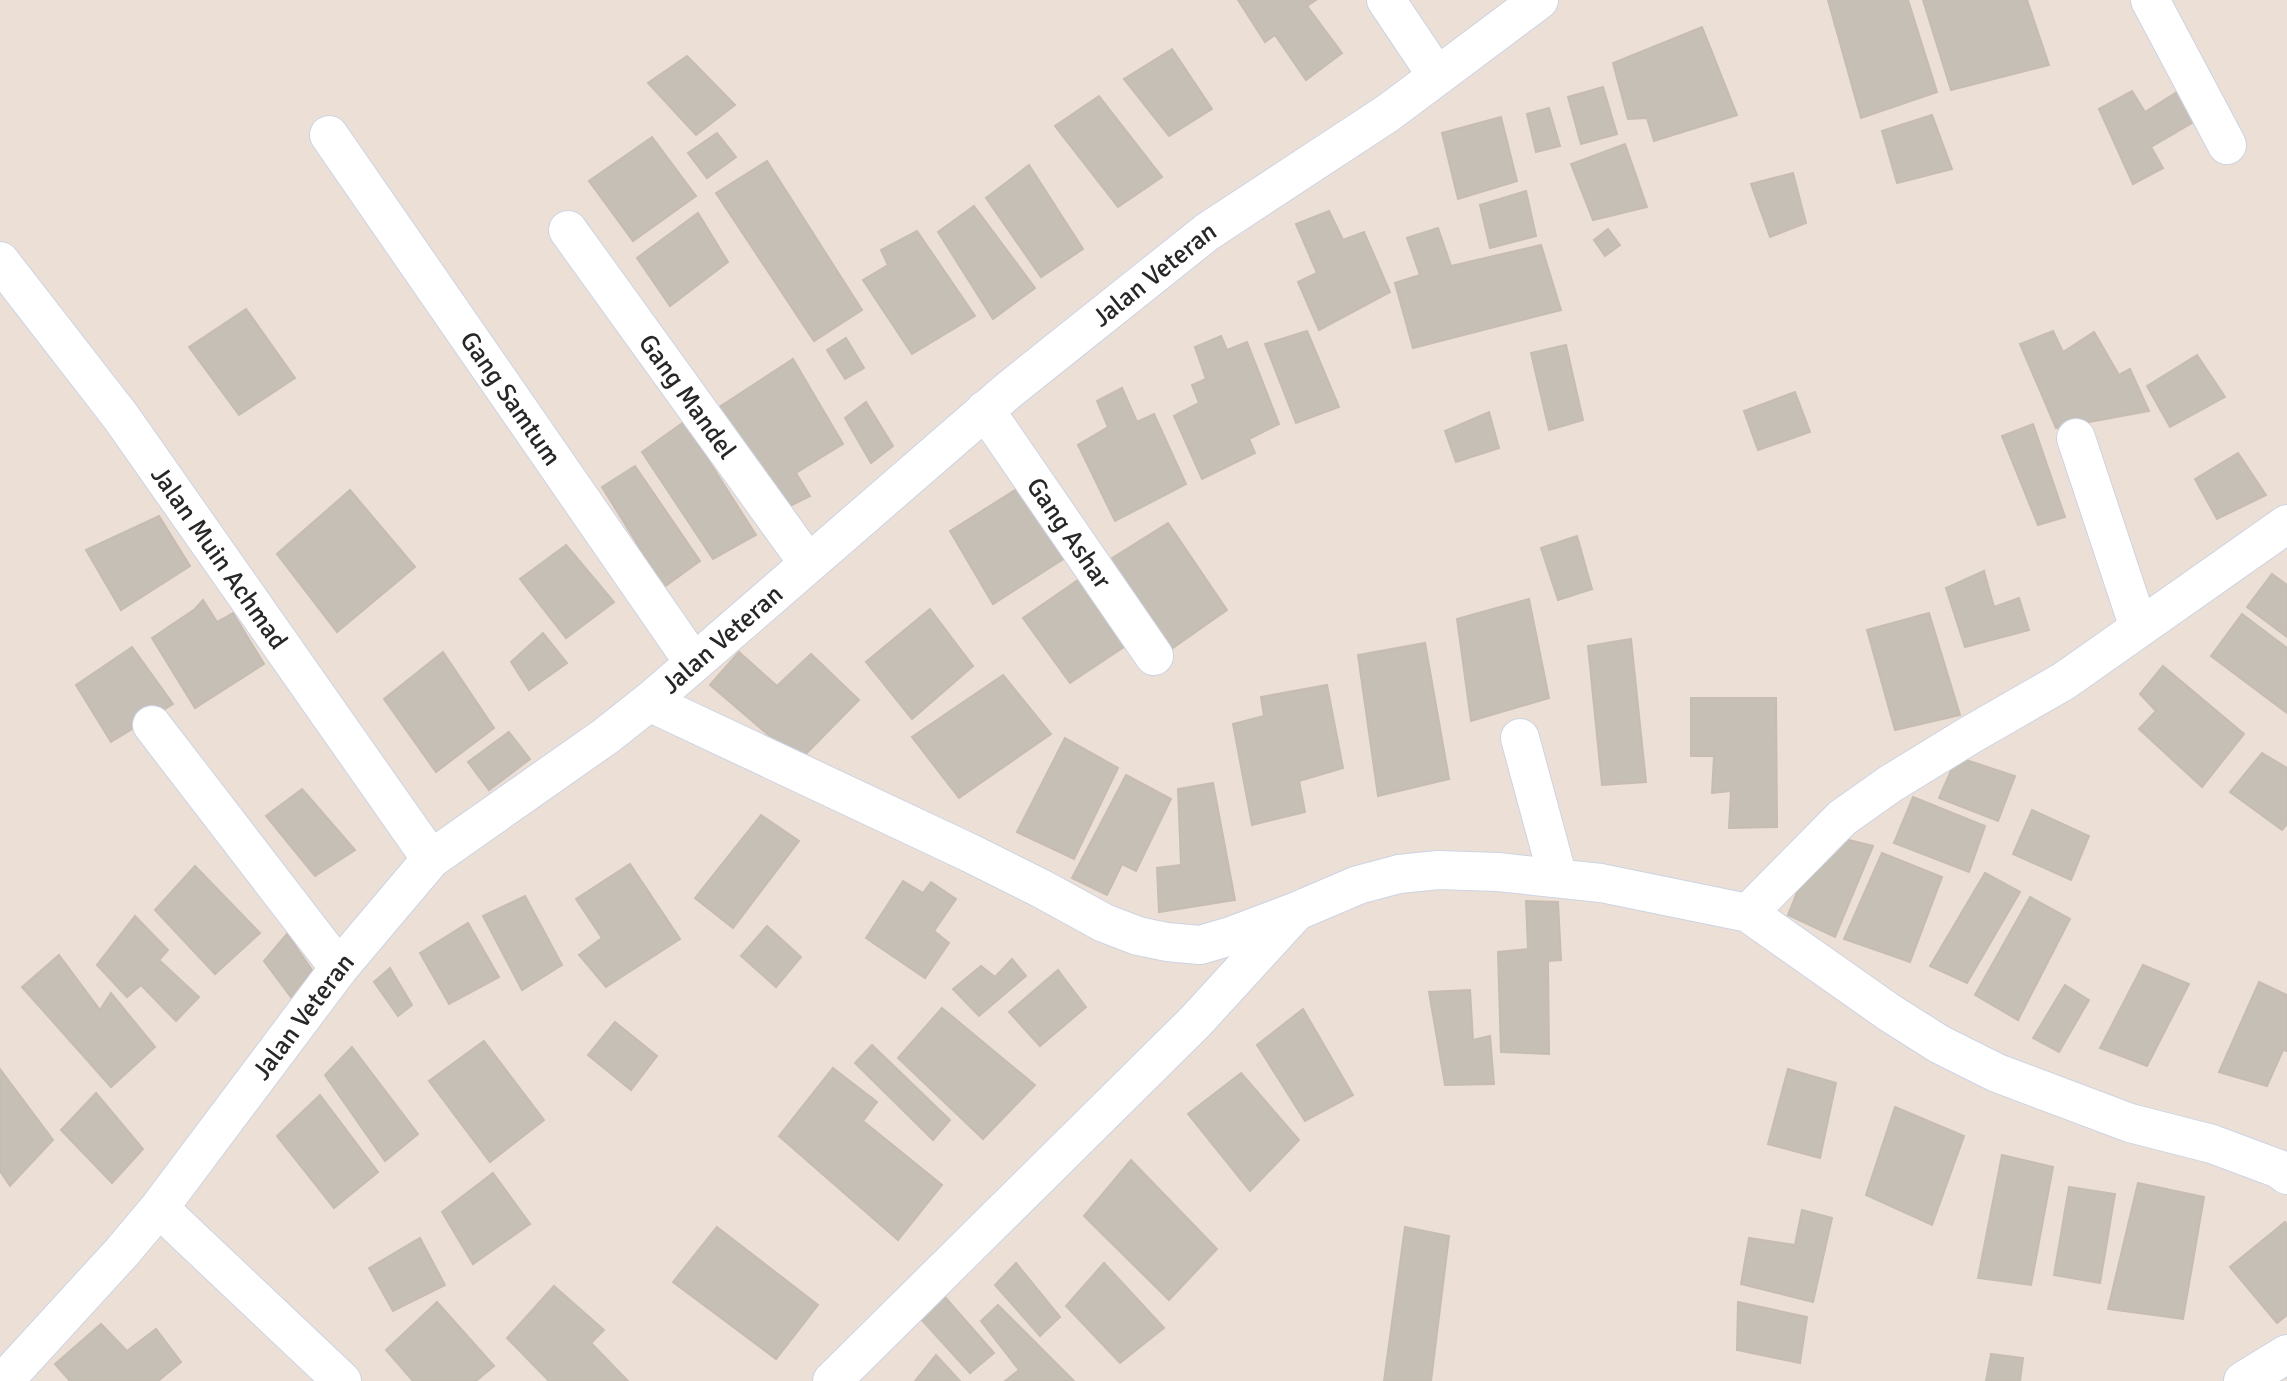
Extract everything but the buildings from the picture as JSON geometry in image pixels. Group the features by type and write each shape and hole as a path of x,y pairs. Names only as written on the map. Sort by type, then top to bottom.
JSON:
{"street":[{"path":"1385,0 1437,76"},
{"name":"Jalan Veteran","path":"4,1381 159,1208 339,968 431,859 606,736 649,702 985,410 1207,232 1388,113 1539,0"},
{"path":"2150,0 2227,145"},
{"name":"Gang Samtum","path":"329,135 694,663"},
{"name":"Gang Mandel","path":"568,230 808,563"},
{"name":"Jalan Muin Achmad","path":"0,261 121,417 431,859"},
{"name":"Gang Ashar","path":"985,410 1154,656"},
{"path":"2076,438 2139,628"},
{"path":"1748,913 1842,818 1913,770 2064,681 2287,524"},
{"path":"649,702 970,853 1104,923 1138,936 1167,942 1200,944 1231,936 1358,885 1399,874 1438,870 1498,872 1601,883 1748,913 1900,1019 1939,1044 1997,1073 2130,1124 2212,1144 2284,1166"},
{"path":"152,725 339,968"},
{"path":"1520,738 1558,878"},
{"path":"832,1381 1195,1022 1297,911"},
{"path":"159,1208 342,1381"},
{"path":"2243,1381 2287,1354"}]}
